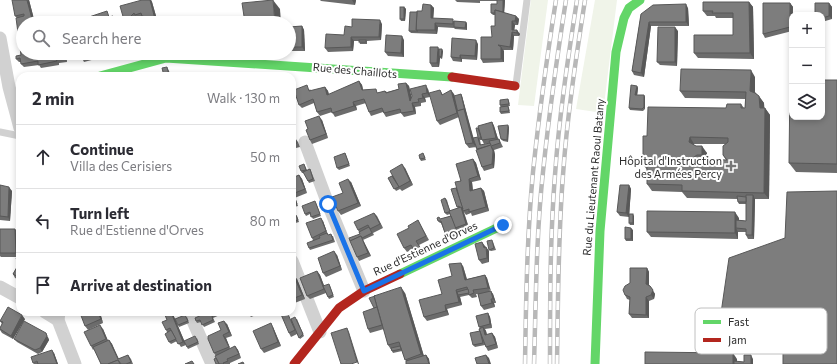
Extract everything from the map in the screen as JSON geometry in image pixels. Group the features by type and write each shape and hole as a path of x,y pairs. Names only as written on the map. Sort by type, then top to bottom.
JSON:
{"street":[{"name":"Rue du Lieutenant Raoul Batany","path":"595,364 595,302 602,180 614,73 621,28 629,8 640,0"},
{"path":"0,38 15,86"},
{"name":"Rue des Chaillots","path":"115,72 159,60"},
{"name":"Rue des Chaillots","path":"200,60 452,77 515,86"},
{"path":"305,142 328,204 364,291"},
{"name":"Rue d'Estienne d'Orves","path":"294,364 339,308 364,291 503,225"},
{"path":"296,271 320,332"},
{"path":"0,287 16,296"},
{"path":"59,316 75,364"},
{"path":"191,316 212,364"}],"lane":[{"path":"515,86 527,0"},
{"path":"0,132 16,135"}],"shaded area":[{"path":"531,0 548,0 534,106 518,105"},
{"path":"595,0 617,0 603,113 576,109"}],"building":[{"path":"12,0 27,0 31,16 24,16 24,14 15,16"},
{"path":"142,0 150,0 154,16 142,16 141,13 135,15 134,13 131,16 123,16 120,6"},
{"path":"273,0 274,16 244,16 242,3"},
{"path":"497,0 503,0 503,12 495,10 495,13 491,13 491,4 497,4"},
{"path":"703,2 749,2 750,53 694,53 694,35 733,35 733,13 712,13 713,11 703,11"},
{"path":"763,3 790,3 789,27 763,34"},
{"path":"815,3 829,3 829,16 825,17 825,12 815,12"},
{"path":"423,4 431,5 431,18 453,19 453,24 435,23 435,30 416,30 417,11 422,11"},
{"path":"686,4 686,22 649,22 641,73 632,71 641,14 653,5"},
{"path":"400,7 404,7 404,19 400,19"},
{"path":"495,10 516,16 515,21 512,21 512,30 517,30 517,33 512,32 510,47 498,45 501,47 501,59 481,59 481,37 492,37 491,26 495,26"},
{"path":"107,11 109,16 92,16"},
{"path":"410,12 417,12 416,30 418,31 409,31"},
{"path":"352,19 380,20 379,37 351,37 351,47 325,48 326,34 344,35 345,26 352,27"},
{"path":"454,21 466,22 465,28 454,27"},
{"path":"296,26 302,26 302,47 296,47"},
{"path":"658,27 675,27 675,62 657,62"},
{"path":"386,35 402,36 401,53 385,52"},
{"path":"452,38 476,40 475,56 460,55 460,58 451,57"},
{"path":"359,40 366,40 366,42 359,42"},
{"path":"430,47 438,47 437,63 430,63"},
{"path":"439,49 442,49 441,57 439,56"},
{"path":"20,60 57,61 38,65 38,61 21,64"},
{"path":"167,67 168,72 163,72 162,68"},
{"path":"681,69 751,70 750,91 759,96 760,108 765,108 764,193 682,191 682,185 647,184 647,165 643,164 643,136 647,136 648,107 726,108 727,104 741,104 741,108 745,108 746,92 680,91","holes":["690,137 728,138 728,142 723,146 723,155 727,160 691,159 697,155 702,155 702,146 696,146 689,142"]},
{"path":"825,80 837,80 837,164 789,163 790,120 825,120"},
{"path":"359,81 362,90 376,89 377,93 385,91 386,93 399,89 398,84 406,83 410,101 412,96 410,89 426,85 427,93 422,94 423,98 418,99 419,102 412,103 414,111 401,113 400,109 384,113 382,108 369,112 364,99 353,102 354,106 332,113 331,108 317,112 313,99 299,105 296,96 296,89 307,85 309,91 325,87 327,95"},
{"path":"631,85 637,86 635,95 644,95 644,107 642,109 629,108"},
{"path":"440,90 442,95 451,90 457,113 437,121 429,93"},
{"path":"461,94 465,111 464,109 457,111 454,96"},
{"path":"508,99 509,104 500,105 500,100"},
{"path":"508,106 509,111 500,112 500,107"},
{"path":"464,109 473,143 466,144 457,111"},
{"path":"319,116 326,134 310,140 306,130 308,129 305,121"},
{"path":"492,122 496,138 482,140 478,126"},
{"path":"508,125 507,140 501,139 498,126"},
{"path":"476,128 478,128 481,138 478,138 480,145 490,143 491,145 477,149 473,138 478,137"},
{"path":"499,139 500,143 491,146 493,151 492,164 482,167 476,150 491,145 489,141"},
{"path":"345,153 349,164 337,168 334,157"},
{"path":"423,153 425,158 420,159 419,155"},
{"path":"473,159 478,176 469,179 470,191 481,188 486,207 469,212 469,209 463,211 455,182 461,181 456,164"},
{"path":"304,164 306,170 301,171 299,166"},
{"path":"402,164 410,181 399,187 390,171"},
{"path":"310,169 313,179 308,181 303,172"},
{"path":"299,175 305,189 296,192 296,176"},
{"path":"392,176 399,187 394,189 388,178"},
{"path":"348,179 358,203 338,211 332,197 343,193 339,183"},
{"path":"0,185 9,187 8,217 0,216"},
{"path":"620,185 629,185 626,213 617,212"},
{"path":"456,188 463,209 459,206 457,207 451,189"},
{"path":"837,191 837,364 783,364 783,354 827,354 827,308 722,308 729,258 785,238 787,192"},
{"path":"746,195 753,195 752,235 746,235 746,229 736,228 736,220 746,221"},
{"path":"737,196 746,197 746,202 738,202"},
{"path":"445,198 450,211 445,213 441,200"},
{"path":"315,201 320,214 311,217 310,212 305,214 302,206"},
{"path":"461,207 466,224 455,228 449,211"},
{"path":"647,211 735,212 735,233 647,232"},
{"path":"374,213 380,224 370,229 368,225 358,230 354,222"},
{"path":"629,214 633,214 633,223 629,223"},
{"path":"451,216 458,234 450,238 448,234 452,231 445,233 441,221 438,221 437,218 439,217 440,219"},
{"path":"321,218 326,231 312,238 306,223"},
{"path":"418,220 426,236 416,241 421,249 415,252 411,245 404,248 397,234 409,228 408,226"},
{"path":"369,227 372,233 362,238 361,236 350,241 349,238 360,234 359,232"},
{"path":"625,227 631,228 631,239 625,239"},
{"path":"0,229 15,229 16,253 0,253"},
{"path":"327,233 328,235 331,234 333,240 309,248 307,243 320,238 319,236"},
{"path":"361,236 368,253 357,257 350,241"},
{"path":"492,240 494,248 489,250 487,241"},
{"path":"482,242 484,248 486,247 487,258 479,260 475,244"},
{"path":"334,251 340,266 323,273 318,258"},
{"path":"461,263 465,280 485,275 488,288 473,290 474,293 469,295 467,287 456,290 459,302 445,305 446,311 424,317 419,300 442,294 438,280 452,276 449,264"},
{"path":"630,268 647,268 646,284 653,290 651,295 646,297 646,315 629,314 630,297 625,295 623,290 625,286 630,283"},
{"path":"16,269 16,276 13,274"},
{"path":"317,271 324,289 307,296 300,278"},
{"path":"296,281 302,295 296,297"},
{"path":"329,284 333,295 328,297 323,286"},
{"path":"401,287 421,354 405,360 399,342 388,345 374,296"},
{"path":"468,289 469,293 458,295 457,292"},
{"path":"491,291 493,299 491,299 492,303 481,306 478,294"},
{"path":"374,296 377,307 374,308 369,298"},
{"path":"8,307 16,312 16,316 21,316 11,336 0,329 3,322 0,321"},
{"path":"377,307 382,325 368,329 363,312"},
{"path":"488,313 490,324 479,327 476,316"},
{"path":"81,316 100,316 101,319 85,326"},
{"path":"165,316 173,316 183,342 178,344 170,328 166,330 162,322 167,320"},
{"path":"186,316 188,321 178,325 175,319"},
{"path":"199,316 212,316 213,320 202,325 200,320 196,321 195,318"},
{"path":"282,316 289,316 295,330 289,333"},
{"path":"295,317 303,334 299,338 291,319"},
{"path":"24,321 46,333 47,336 40,348 35,350 14,339"},
{"path":"224,321 229,332 223,335 229,347 214,353 208,336 221,330 218,323"},
{"path":"271,323 278,342 261,349 253,331"},
{"path":"100,325 106,339 91,346 84,332"},
{"path":"483,327 485,335 492,333 496,344 486,347 479,329"},
{"path":"347,328 357,362 351,364 341,364 331,333"},
{"path":"171,330 176,339 169,342 165,334"},
{"path":"480,331 483,343 473,345 470,333"},
{"path":"195,336 198,342 187,347 184,341"},
{"path":"109,340 118,359 128,355 131,362 121,364 118,360 108,364 101,364 93,347"},
{"path":"235,346 239,354 227,359 228,361 223,363 224,364 219,364 215,356"},
{"path":"400,346 401,349 392,351 391,348"},
{"path":"52,350 57,364 38,364 37,361 33,363 31,357"},
{"path":"645,352 733,354 733,364 645,364"},
{"path":"426,355 429,364 406,364 406,361"},
{"path":"486,355 489,364 477,364 475,358"},
{"path":"744,355 751,355 751,364 734,364 734,361 744,362"},
{"path":"216,358 219,364 216,364 214,359"},
{"path":"118,360 120,364 108,364"},
{"path":"192,361 194,364 185,364"}],"railway":[{"path":"525,364 526,292 533,172 543,86 556,0"},
{"path":"534,364 541,196 556,64 566,0"},
{"path":"550,364 550,293 553,199 561,109 577,0"},
{"path":"557,364 561,199 569,109 585,0"}],"traffic: fast":[{"path":"595,364 600,231 616,52 624,18 629,8 640,0"},
{"path":"115,72 159,60"},
{"path":"196,60 452,77"},
{"path":"400,274 503,225"}],"traffic: jam":[{"path":"452,77 515,86"},
{"path":"294,364 339,308 364,291 400,274"}],"place":[{"name":"Hôpital d'Instruction des Armées Percy","path":"731,166"}],"route":[{"path":"328,204 364,291 503,225"}]}
